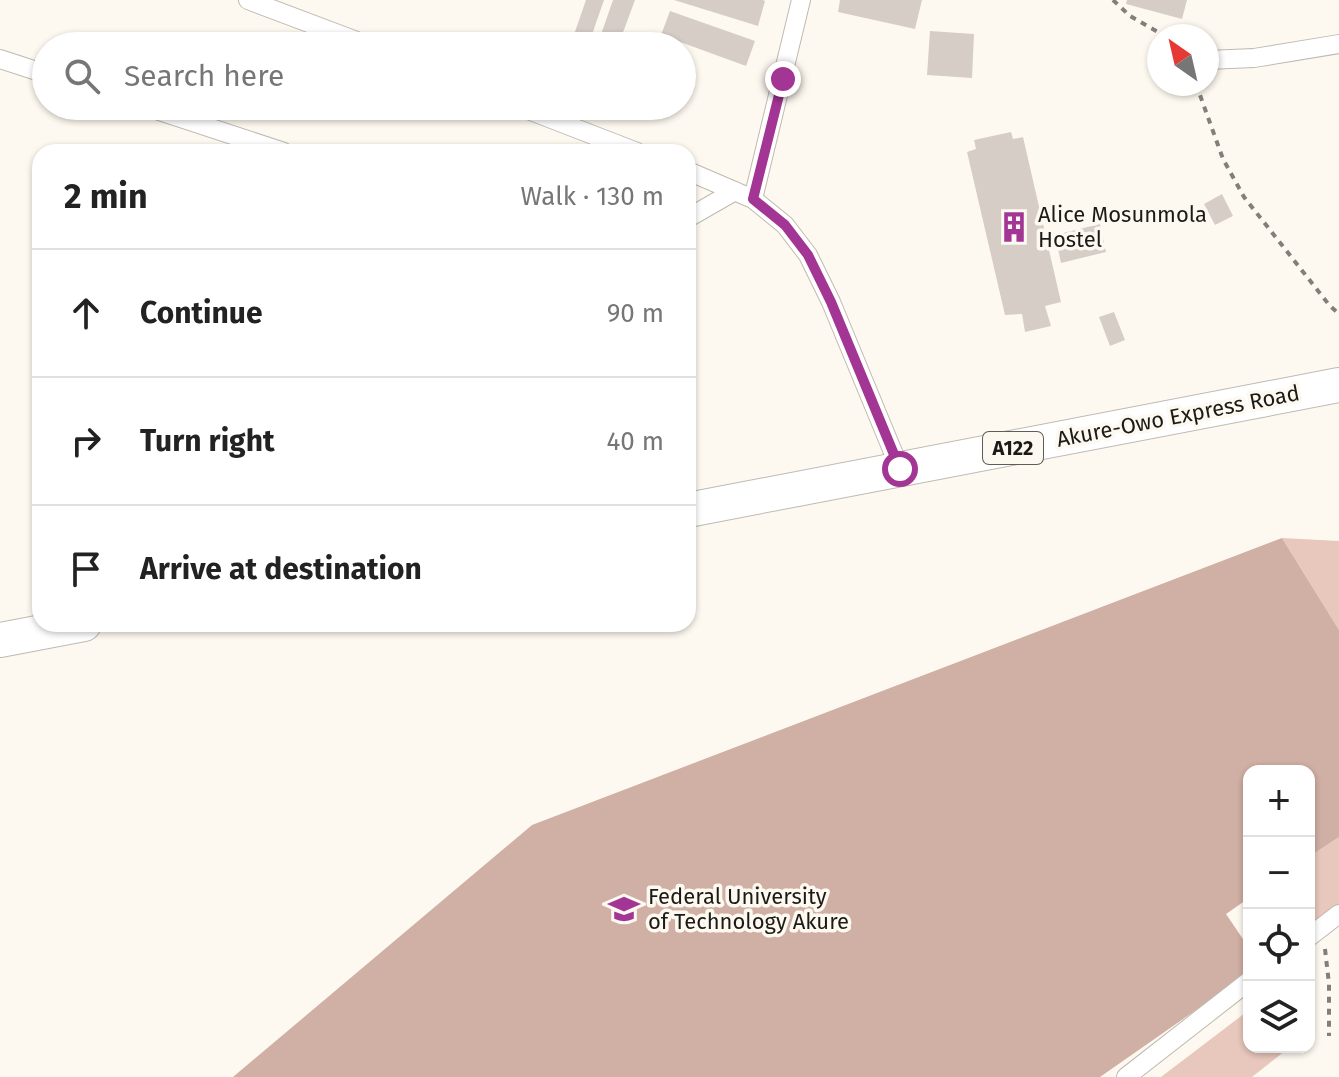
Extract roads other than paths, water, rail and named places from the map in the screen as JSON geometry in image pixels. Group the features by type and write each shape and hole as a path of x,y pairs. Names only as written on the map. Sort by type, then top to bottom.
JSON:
{"highway":[{"name":"Akure-Owo Express Road","path":"696,508 1339,385"},
{"path":"0,640 42,632"}],"street":[{"path":"248,0 333,32"},
{"path":"753,199 801,0"},
{"path":"1219,59 1254,58 1339,44"},
{"path":"0,59 32,69"},
{"path":"187,120 260,144"},
{"path":"554,120 616,144"},
{"path":"696,174 753,199 785,225 808,255 831,302 900,469"},
{"path":"696,213 735,191"},
{"path":"1316,932 1339,914"},
{"path":"1126,1077 1243,986"}],"place":[{"name":"Alice Mosunmola Hostel","path":"1014,227"},
{"name":"Federal University of Technology Akure","path":"624,909"}]}
